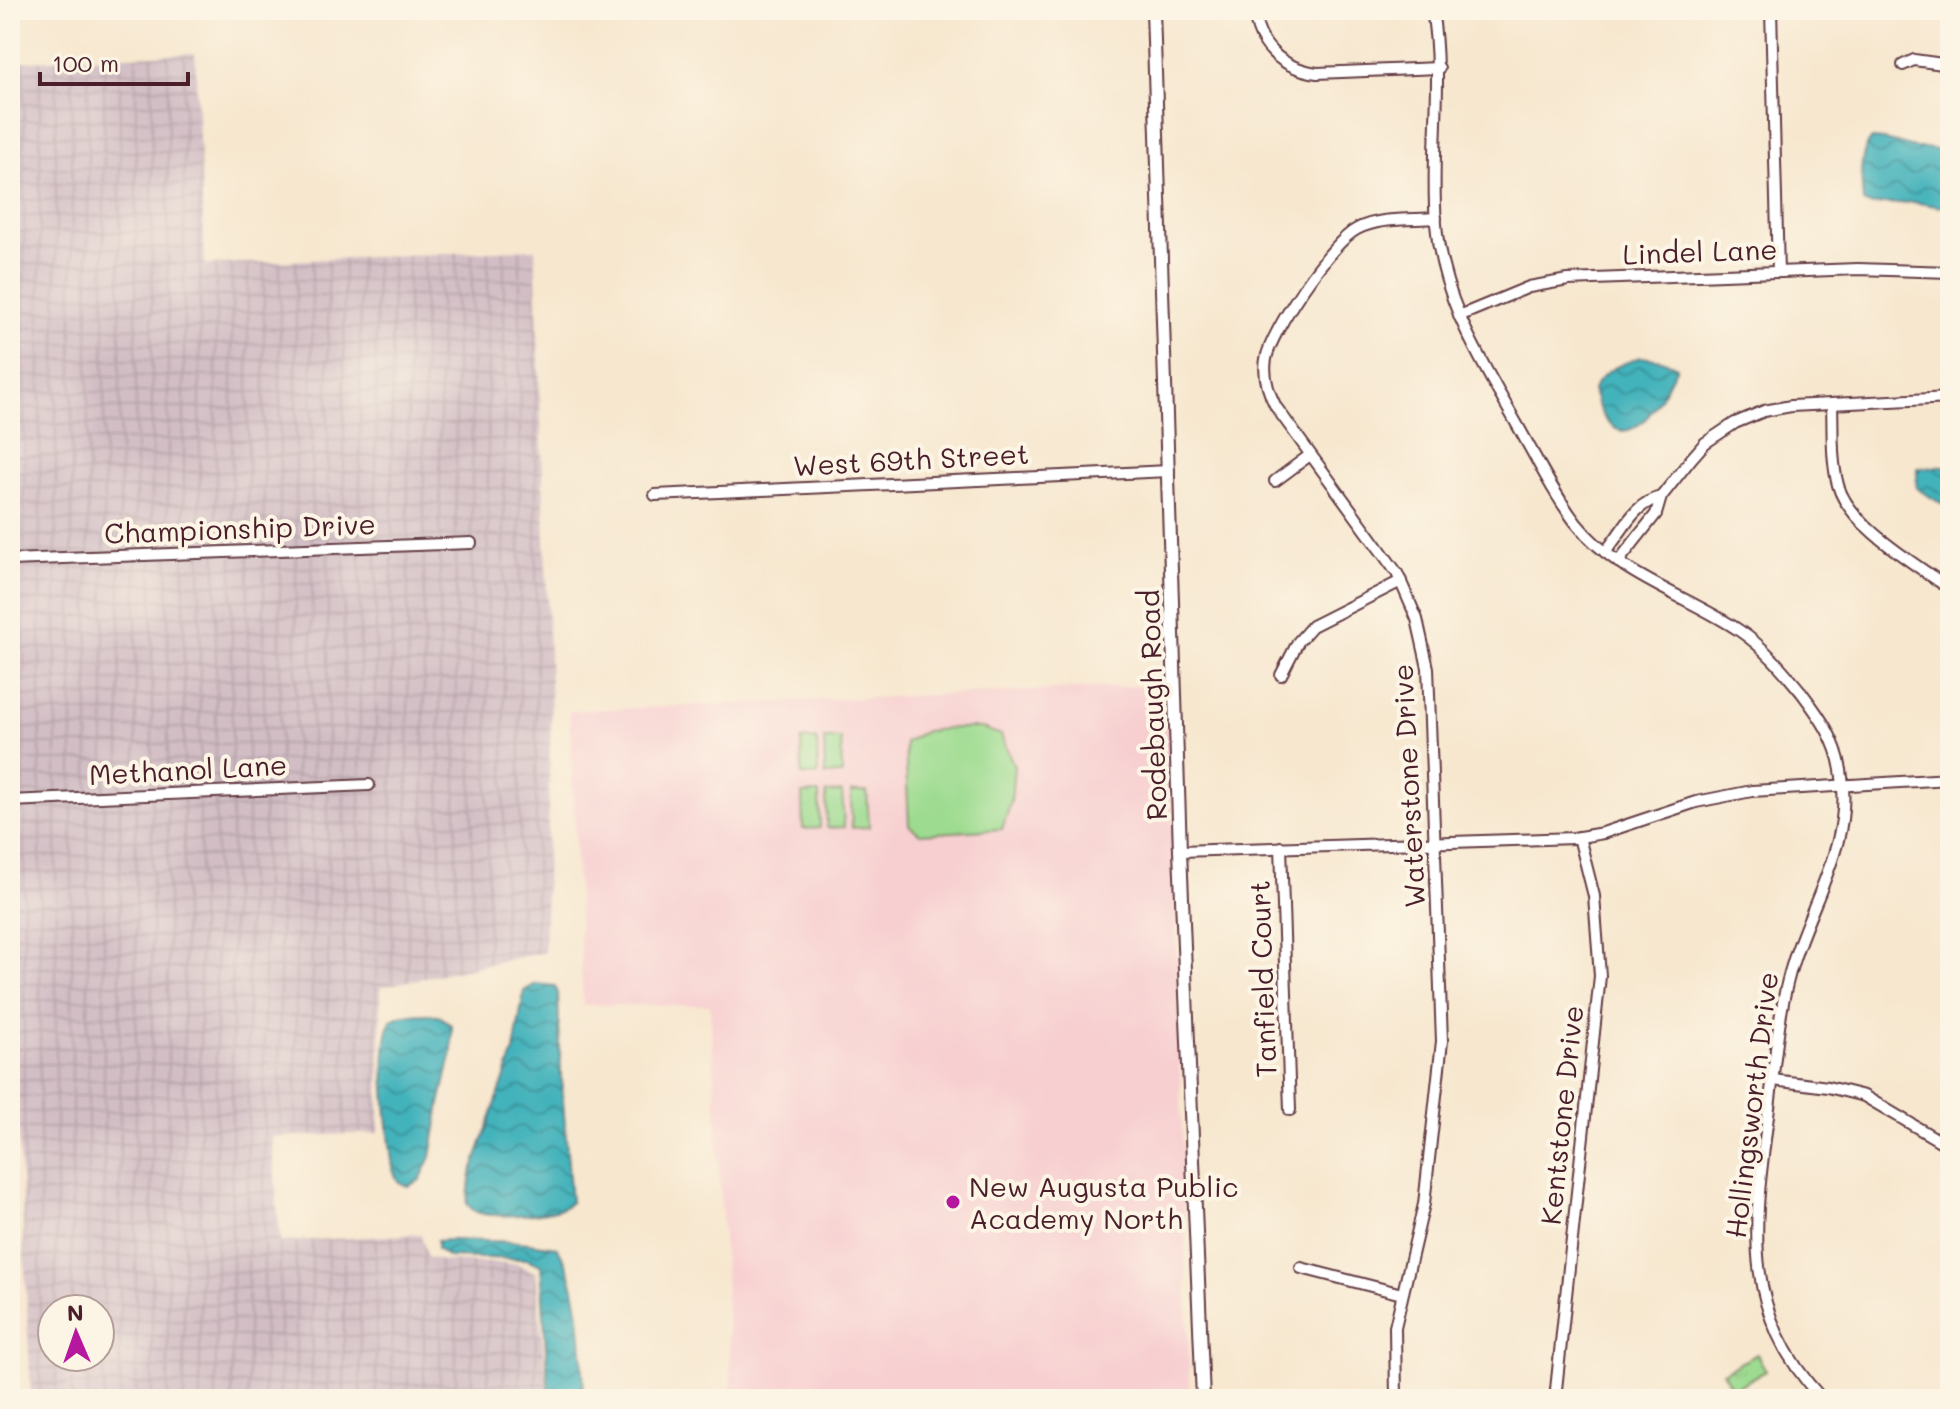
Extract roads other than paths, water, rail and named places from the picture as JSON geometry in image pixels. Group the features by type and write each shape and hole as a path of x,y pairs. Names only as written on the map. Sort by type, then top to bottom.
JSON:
{"street":[{"name":"Rodebaugh Road","path":"1153,10 1180,851 1203,1399"},
{"path":"1254,10 1259,34 1270,50 1302,71 1439,68"},
{"name":"Hollingsworth Drive","path":"1432,10 1439,68 1436,218 1442,264 1459,316 1474,349 1555,492 1577,524 1605,552 1641,578 1730,624 1770,656 1827,728 1838,754 1843,786 1843,816 1838,845 1789,974 1756,1213 1758,1266 1766,1304 1780,1339 1799,1372 1822,1399"},
{"path":"1771,10 1778,272"},
{"path":"1903,65 1914,60 1950,65"},
{"name":"Waterstone Drive","path":"1396,1399 1393,1342 1424,1204 1442,1041 1428,668 1419,623 1401,581 1382,549 1276,407 1268,390 1265,366 1273,339 1321,265 1346,235 1380,221 1436,218"},
{"name":"Lindel Lane","path":"1459,316 1529,287 1558,281 1858,269 1950,272"},
{"path":"1618,562 1656,514 1661,497 1705,443 1735,423 1774,408 1950,398"},
{"path":"1832,404 1836,476 1848,507 1863,524 1950,589"},
{"path":"1275,481 1310,455"},
{"name":"West 69th Street","path":"655,495 1169,471"},
{"path":"1605,552 1633,513 1648,499 1661,497"},
{"name":"Championship Drive","path":"10,560 471,543"},
{"path":"1281,675 1298,642 1312,626 1401,581"},
{"path":"1180,851 1579,837 1624,827 1722,796 1763,790 1950,779"},
{"name":"Methanol Lane","path":"10,801 369,785"},
{"name":"Kentstone Drive","path":"1555,1399 1600,976 1594,896 1579,837"},
{"name":"Tanfield Court","path":"1281,847 1290,1110"},
{"path":"1773,1080 1828,1087 1864,1096 1950,1147"},
{"path":"1301,1268 1402,1294"}],"water":[{"path":"1872,139 1941,153 1950,172 1947,201 1940,207 1914,202 1870,205 1863,202 1862,160"},
{"path":"1641,357 1662,360 1677,367 1648,416 1633,428 1616,429 1599,409 1593,390 1607,372"},
{"path":"1950,466 1950,509 1916,488 1918,468"},
{"path":"536,984 555,986 558,994 571,1202 541,1213 511,1215 476,1212 467,1204 471,1174 514,1051 524,991"},
{"path":"403,1015 441,1017 452,1026 452,1052 431,1157 420,1180 408,1186 399,1183 393,1170 384,1073 387,1035 391,1020"},
{"path":"437,1241 521,1242 557,1247 566,1263 576,1300 584,1399 549,1399 541,1265 527,1259 448,1257 437,1249"}],"place":[{"name":"New Augusta Public Academy North","path":"953,1202"}]}
